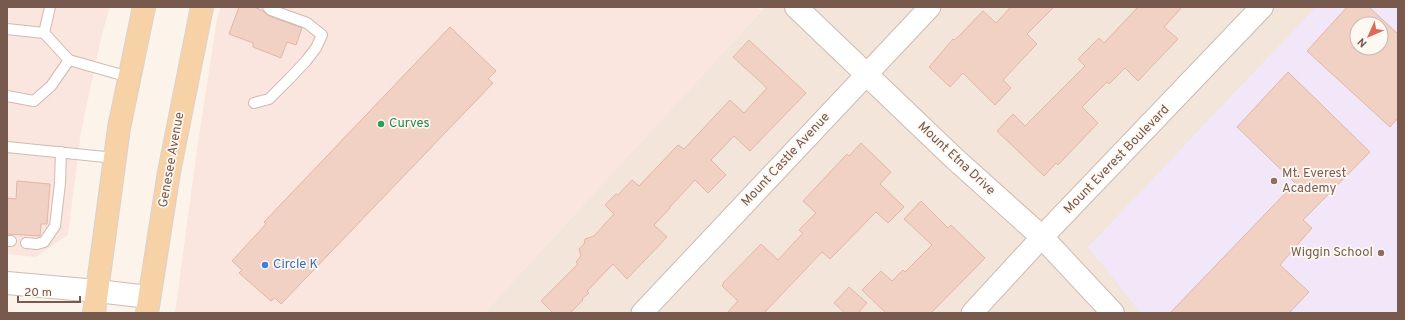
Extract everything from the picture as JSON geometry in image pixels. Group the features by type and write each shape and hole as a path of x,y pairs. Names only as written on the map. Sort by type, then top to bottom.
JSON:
{"main road":[{"path":"94,313 119,128 144,7"},
{"name":"Genesee Avenue","path":"148,305 169,172 202,7"}],"street":[{"name":"Mount Etna Drive","path":"796,7 955,159 1042,238 1113,313"},
{"name":"Mount Castle Avenue","path":"642,313 930,7"},
{"name":"Mount Everest Boulevard","path":"972,313 1262,7"},
{"path":"7,283 97,291 148,305"}],"lane":[{"path":"44,33 50,7"},
{"path":"254,103 269,99 306,61 316,48 322,35 307,23 270,10 268,7"},
{"path":"7,29 44,33 70,60 129,77"},
{"path":"7,96 34,101 51,86 70,60"},
{"path":"7,147 115,158"},
{"path":"26,242 37,244 44,242 55,226 62,152"}],"shaded area":[{"path":"7,7 110,7 102,34 81,132 68,235 36,257 7,254"},
{"path":"221,7 757,7 762,11 484,313 175,313 197,149 217,19"},
{"path":"765,7 1398,7 1398,313 484,313"},
{"name":"Mt. Everest Academy","path":"1316,7 1398,7 1398,313 1141,313 1088,247"}],"building":[{"path":"239,7 254,7 263,11 269,16 302,28 296,45 287,42 281,58 253,47 253,43 229,34"},
{"path":"1011,7 1054,7 1027,34 1037,44 1003,80 1011,88 995,105 963,73 950,87 929,67 953,39 954,40 958,37 983,11 996,23"},
{"path":"1138,7 1182,7 1164,27 1178,39 1138,81 1125,68 1109,84 1107,82 1082,107 1098,123 1058,165 1056,163 1044,176 997,131 1013,114 1025,126 1085,66 1078,59 1099,38 1104,43"},
{"path":"1347,7 1369,7 1379,16 1349,16 1349,56 1389,56 1389,26 1398,34 1398,118 1390,127 1307,51"},
{"path":"450,27 496,71 488,79 493,83 281,304 275,298 271,301 239,273 242,270 232,261 266,224 264,222"},
{"path":"749,40 806,93 750,151 734,136 711,160 726,175 708,193 695,180 654,225 667,237 627,279 613,264 587,291 589,293 570,313 553,313 541,301 578,264 576,262 581,256 579,249 584,244 585,239 594,236 614,214 605,205 616,194 618,195 632,180 639,186 678,145 684,149 730,100 744,113 767,88 733,57"},
{"path":"1288,72 1370,152 1303,220 1312,228 1280,265 1309,292 1289,313 1170,313 1295,183 1237,127"},
{"path":"861,143 891,172 880,184 904,207 888,223 876,212 830,259 822,252 764,313 727,313 738,301 722,286 723,283 761,244 778,260 803,233 799,230 816,213 803,201 847,154 849,156"},
{"path":"17,181 50,184 47,224 41,224 40,236 7,234 7,198 16,199"},
{"path":"921,201 948,228 951,225 985,258 931,313 886,313 862,290 881,271 892,281 903,270 905,272 932,245 904,219"},
{"path":"849,287 867,303 858,313 845,313 834,303"}],"place":[{"name":"Curves","path":"381,124"},
{"name":"Mt. Everest Academy","path":"1274,181"},
{"name":"Wiggin School","path":"1381,253"},
{"name":"Circle K","path":"265,265"}]}
